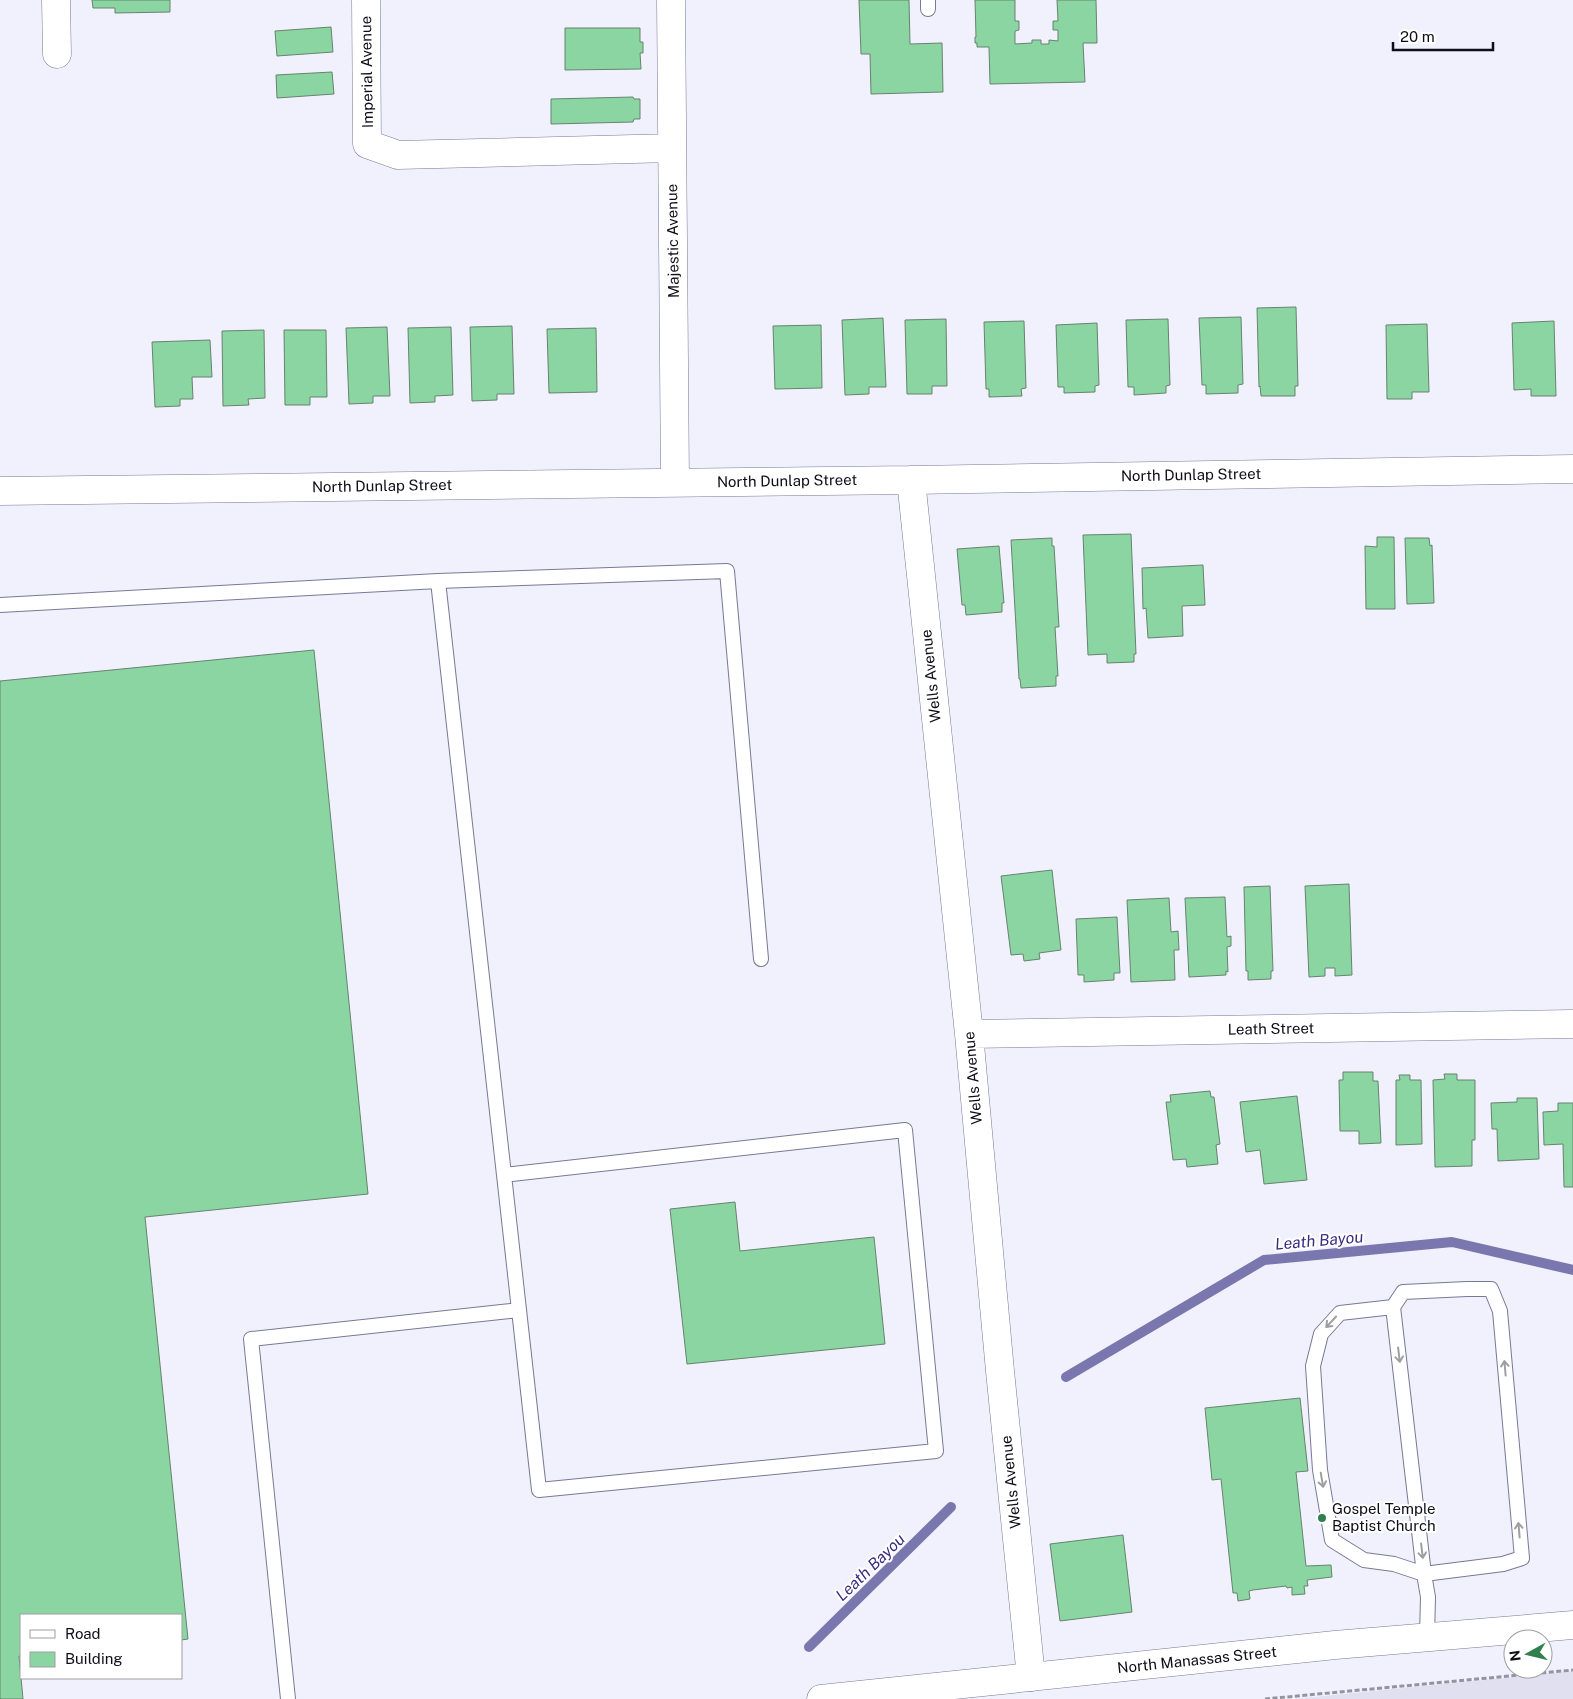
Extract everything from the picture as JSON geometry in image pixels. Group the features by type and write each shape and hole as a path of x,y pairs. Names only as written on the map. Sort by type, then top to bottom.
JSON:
{"street":[{"path":"56,0 57,54"},
{"name":"Imperial Avenue","path":"366,0 367,144 398,155 672,148"},
{"name":"Majestic Avenue","path":"671,0 675,483"},
{"name":"North Dunlap Street","path":"0,491 911,480 1573,469"},
{"name":"Wells Avenue","path":"911,480 969,1034 1031,1677"},
{"name":"Leath Street","path":"969,1034 1573,1024"},
{"name":"North Manassas Street","path":"820,1699 1335,1645 1573,1625"}],"lane":[{"path":"0,605 438,581 727,571 761,959"},
{"path":"438,581 504,1175 539,1490 936,1451 905,1130 504,1175"},
{"path":"1393,1307 1340,1313 1320,1334 1313,1366 1320,1470 1332,1540 1364,1560 1394,1564 1424,1574 1503,1564 1522,1558 1500,1311 1491,1289 1403,1292 1393,1307 1424,1574 1428,1597 1427,1637"},
{"path":"288,1699 251,1339 519,1310"}],"path":[{"path":"1265,1699 1573,1670"}],"shaded area":[{"path":"1573,1671 1573,1699 1294,1699 1503,1678 1553,1679 1553,1673"}],"building":[{"path":"92,0 170,0 170,12 115,13 115,8 93,8"},
{"path":"859,0 909,0 910,44 942,43 943,92 871,94 870,54 861,54"},
{"path":"975,0 1015,0 1015,21 1019,21 1019,30 1015,31 1015,44 1032,43 1032,40 1041,40 1041,44 1049,44 1049,40 1058,41 1058,30 1053,30 1053,21 1058,21 1057,0 1096,0 1097,43 1083,43 1085,82 990,84 989,47 977,47 977,43 975,43"},
{"path":"331,27 333,52 277,56 275,31"},
{"path":"565,28 640,28 640,42 643,42 643,53 640,53 641,69 565,70"},
{"path":"332,72 334,94 277,98 276,75"},
{"path":"633,97 634,99 640,99 640,119 634,119 633,122 551,124 551,99"},
{"path":"1296,307 1298,386 1295,386 1295,396 1261,396 1259,387 1257,308"},
{"path":"1241,317 1243,384 1238,385 1238,393 1206,394 1206,385 1202,385 1199,318"},
{"path":"883,318 886,387 869,387 869,394 845,395 842,320"},
{"path":"946,319 947,386 932,386 932,394 907,394 905,320"},
{"path":"1168,319 1170,385 1166,386 1166,393 1134,395 1134,387 1128,387 1126,320"},
{"path":"1024,321 1026,388 1021,389 1022,396 989,397 989,389 986,389 984,322"},
{"path":"1554,321 1556,396 1531,396 1531,389 1514,390 1512,323"},
{"path":"1097,323 1099,385 1095,386 1095,392 1064,393 1064,387 1058,387 1056,325"},
{"path":"1427,324 1429,392 1412,392 1412,399 1387,399 1386,325"},
{"path":"821,325 822,388 775,389 773,326"},
{"path":"512,326 514,394 497,394 497,400 472,401 470,327"},
{"path":"387,327 390,396 373,396 373,403 349,404 346,328"},
{"path":"451,327 453,395 435,396 435,402 410,403 408,328"},
{"path":"596,328 597,392 549,393 547,329"},
{"path":"264,330 265,398 248,399 249,405 223,406 222,331"},
{"path":"284,330 326,330 327,397 310,397 310,405 285,405"},
{"path":"210,340 212,377 192,377 193,399 180,399 180,406 155,407 152,342"},
{"path":"1131,534 1136,654 1134,654 1134,662 1107,663 1107,654 1088,655 1083,535"},
{"path":"1377,537 1394,537 1395,609 1366,609 1365,546 1377,547"},
{"path":"1052,538 1059,627 1055,627 1058,676 1056,676 1056,686 1021,688 1011,540"},
{"path":"1405,538 1429,538 1430,546 1432,545 1434,603 1407,604"},
{"path":"999,546 1004,603 1002,603 1002,612 966,615 965,605 962,605 957,549"},
{"path":"1203,565 1205,605 1182,606 1183,636 1148,638 1146,608 1143,609 1142,568"},
{"path":"314,650 368,1194 145,1217 188,1639 182,1640 182,1614 20,1614 19,1656 23,1699 0,1699 0,681"},
{"path":"1052,870 1061,950 1039,953 1040,959 1024,961 1023,954 1011,955 1001,876"},
{"path":"1349,884 1352,975 1335,976 1335,968 1325,968 1325,976 1309,977 1305,886"},
{"path":"1270,886 1273,971 1271,971 1271,979 1248,980 1248,971 1246,971 1244,887"},
{"path":"1225,897 1227,937 1231,936 1231,946 1227,947 1228,972 1226,971 1226,975 1189,977 1185,898"},
{"path":"1169,898 1171,932 1178,931 1179,950 1174,950 1175,980 1131,982 1127,900"},
{"path":"1117,917 1120,973 1114,973 1114,980 1084,982 1084,975 1078,975 1076,919"},
{"path":"1343,1072 1373,1072 1373,1081 1378,1081 1381,1143 1359,1144 1359,1131 1340,1131 1339,1080 1343,1080"},
{"path":"1444,1074 1457,1074 1457,1080 1475,1080 1475,1140 1472,1140 1472,1166 1435,1167 1433,1080 1445,1079"},
{"path":"1399,1075 1410,1075 1410,1080 1421,1080 1422,1144 1396,1145 1396,1080 1400,1080"},
{"path":"1210,1091 1211,1097 1214,1097 1220,1144 1216,1145 1218,1164 1187,1167 1186,1159 1173,1160 1166,1102 1171,1102 1170,1095"},
{"path":"1297,1096 1307,1180 1264,1184 1260,1150 1246,1152 1240,1102"},
{"path":"1517,1098 1537,1098 1539,1159 1498,1161 1497,1129 1492,1129 1491,1103 1517,1102"},
{"path":"1558,1103 1573,1103 1573,1187 1564,1187 1563,1144 1544,1145 1543,1112 1558,1111"},
{"path":"735,1202 740,1251 874,1237 885,1344 687,1364 670,1209"},
{"path":"1300,1398 1308,1471 1296,1472 1306,1566 1331,1565 1332,1577 1307,1580 1308,1586 1304,1586 1305,1594 1292,1595 1292,1587 1287,1588 1286,1586 1249,1591 1250,1599 1238,1601 1237,1593 1233,1593 1221,1479 1212,1480 1205,1408"},
{"path":"1123,1535 1132,1612 1060,1621 1050,1544"}],"waterway":[{"name":"Leath Bayou","path":"1066,1377 1264,1260 1452,1242 1573,1270"},
{"name":"Leath Bayou","path":"809,1647 951,1507"}],"place":[{"name":"Gospel Temple Baptist Church","path":"1322,1518"}]}
